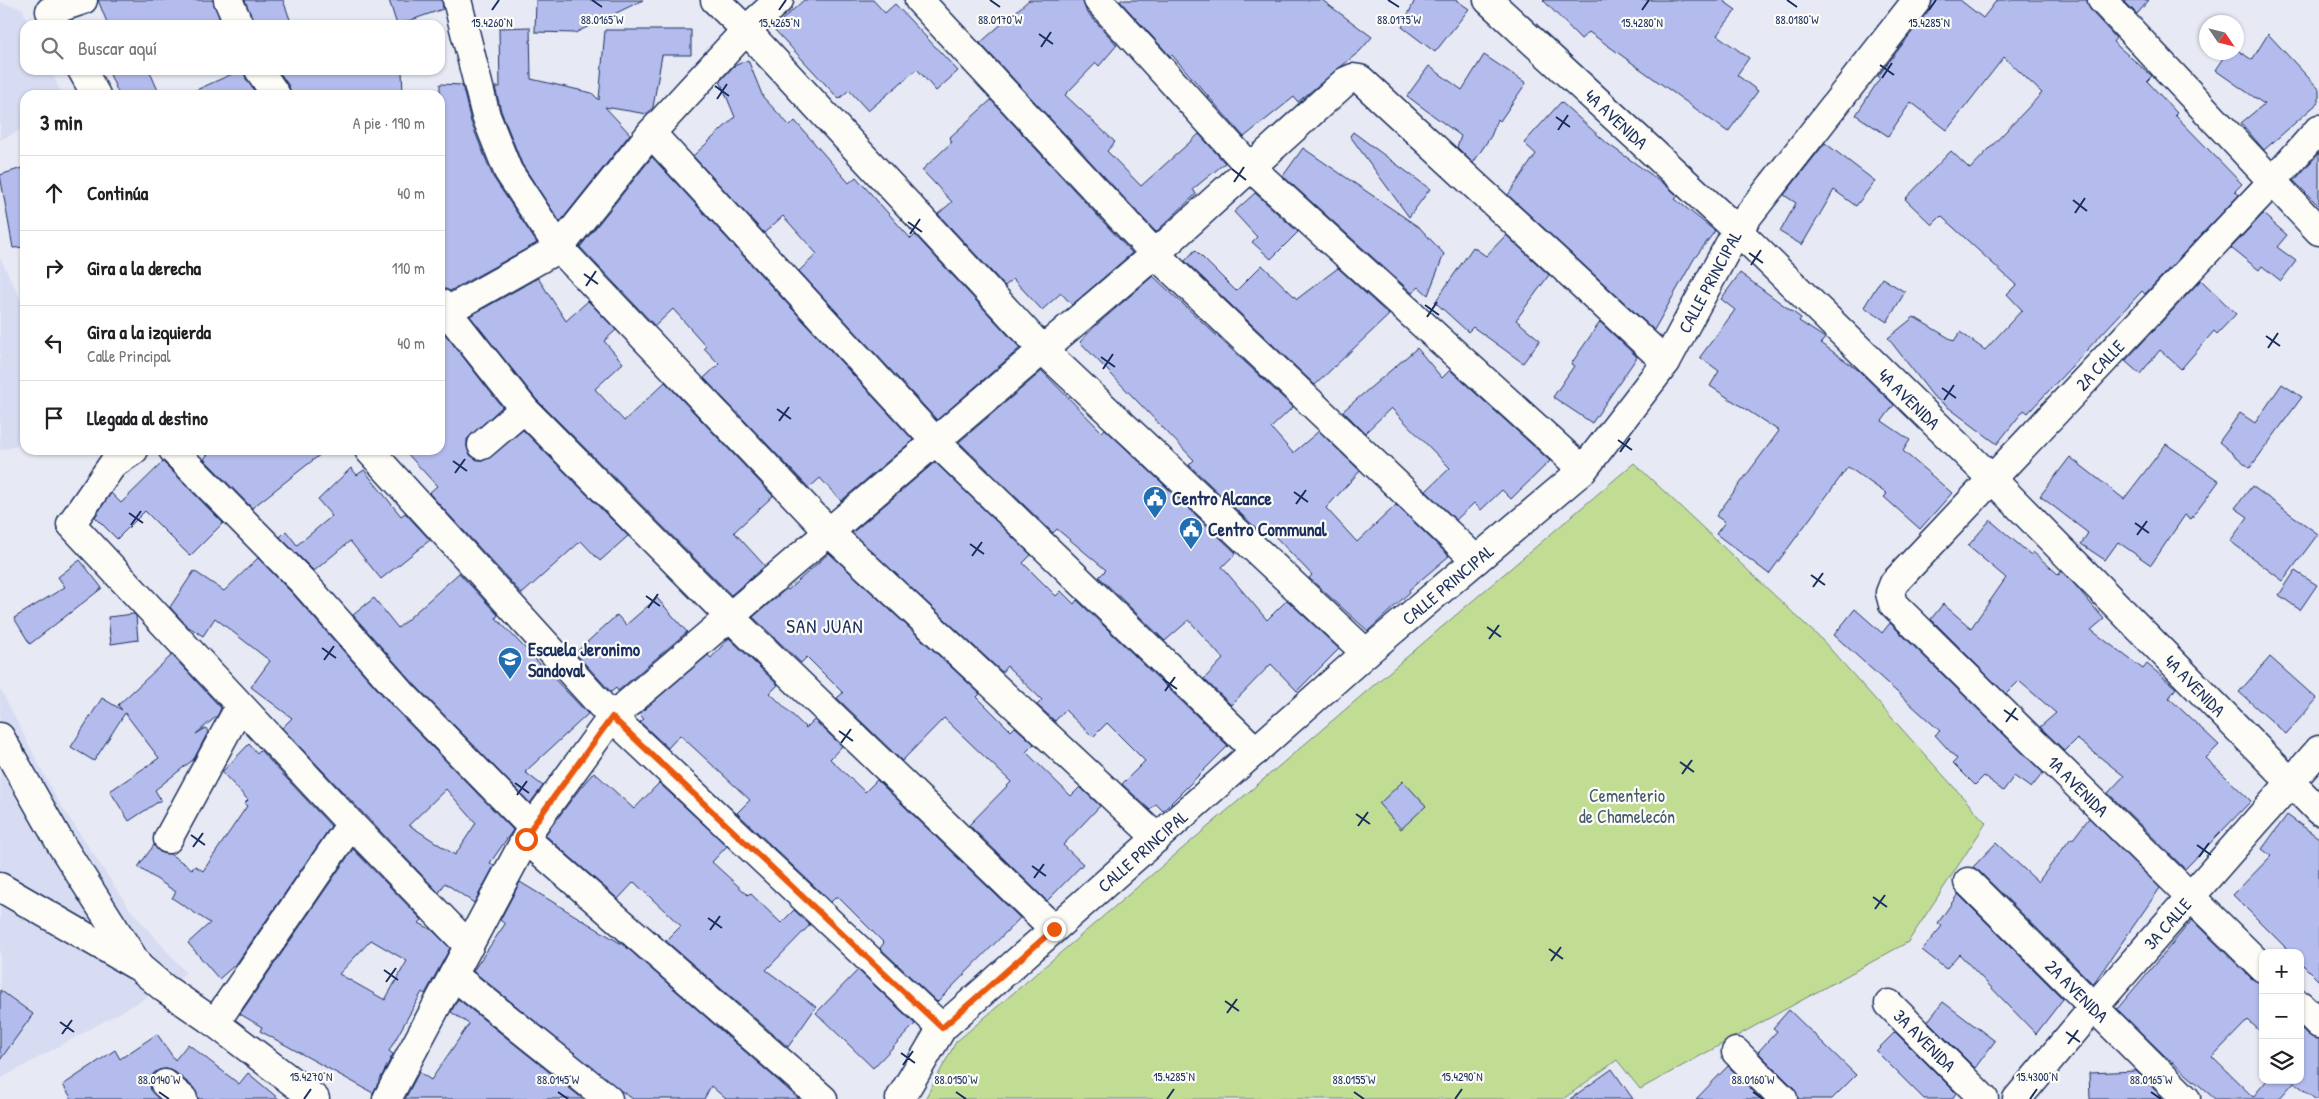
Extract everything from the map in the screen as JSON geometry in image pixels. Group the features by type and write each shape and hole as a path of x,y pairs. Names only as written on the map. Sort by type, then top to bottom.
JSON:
{"street":[{"path":"49,12 83,0"},
{"path":"228,0 237,20"},
{"path":"457,0 486,116 508,171 559,248 829,532 1157,838"},
{"path":"715,0 746,30 1043,350 1366,653"},
{"path":"445,308 559,248 651,133 746,30 779,0"},
{"path":"919,0 1154,254 1476,560"},
{"path":"1098,0 1250,167 1583,470"},
{"name":"4A AVENIDA","path":"1488,0 1737,230 1993,480 2319,811"},
{"name":"CALLE PRINCIPAL","path":"900,1099 942,1028 1366,653 1583,470 1666,362 1737,230 1917,0"},
{"path":"2102,0 2319,231"},
{"path":"85,75 93,90"},
{"path":"262,75 273,90"},
{"path":"387,1099 529,833 612,717 1154,254 1346,80 1360,79 1666,362"},
{"name":"2A CALLE","path":"1893,604 1890,593 1894,583 2272,182 2319,128"},
{"path":"651,133 935,441 1256,750"},
{"path":"445,314 524,409 730,617 1054,929"},
{"path":"482,445 524,409"},
{"path":"126,455 113,464 71,524 351,824 469,946"},
{"path":"178,455 303,582 529,833 824,1099"},
{"path":"374,455 612,717 942,1028"},
{"name":"1A AVENIDA","path":"1893,604 2259,964"},
{"path":"168,839 240,706"},
{"path":"0,737 62,846 139,966"},
{"name":"3A CALLE","path":"2017,1099 2094,1007 2319,750"},
{"path":"215,1023 351,824"},
{"name":"2A AVENIDA","path":"1968,882 2186,1099"},
{"path":"0,887 139,966 164,988 215,1023 315,1099"},
{"path":"453,975 608,1099"},
{"name":"3A AVENIDA","path":"1889,1004 1984,1099"},
{"path":"2304,1009 2319,1024"},
{"path":"1736,1052 1783,1099"}],"shaded area":[{"path":"0,3 22,8 27,20 20,20 20,75 53,75 60,90 20,90 20,130 0,140"},
{"path":"0,258 20,298 20,445 0,450"},
{"path":"0,688 55,796 129,908 186,973 164,988 0,1079"}],"green space":[{"name":"Cementerio de Chamelecón","path":"1634,463 1823,641 1986,823 1908,942 1640,1089 1617,1060 1563,1099 925,1099 956,1042"}],"building":[{"path":"98,0 213,0 220,20 106,20"},
{"path":"245,0 283,0 290,20 252,20"},
{"path":"389,0 442,0 443,9 411,20 395,20"},
{"path":"536,0 643,0 575,33 535,32"},
{"path":"804,0 873,0 885,13 895,4 958,71 936,91 917,69 868,111 849,90 839,99 773,28"},
{"path":"1029,0 1083,0 1086,11 1117,45 1099,66 1096,63 1065,95 1115,142 1107,151 1141,186 1199,134 1225,163 1193,189 1196,194 1156,232 980,43"},
{"path":"1119,0 1322,0 1372,37 1360,51 1298,102 1294,97 1244,137 1172,55 1170,56"},
{"path":"1415,0 1456,0 1469,9 1435,52 1402,27"},
{"path":"1543,0 1722,0 1736,10 1717,35 1749,58 1737,75 1758,91 1728,132 1589,32 1581,39"},
{"path":"1932,0 1960,0 1983,18 1997,0 2087,0 2091,11 2116,38 2113,42 2152,76 2147,81 2177,113 2175,115 2242,184 2235,191 2239,195 2145,294 2142,291 2028,413 2024,410 1997,444 1933,396 1888,338 1914,317 1954,341 1960,332 1985,350 2022,310 2007,294 2016,285 1941,216 1932,225 1905,199 1951,151 1970,169 2042,93 2004,57 1947,130 1911,102 1888,136 1856,115 1880,78 1878,76 1929,10"},
{"path":"2123,0 2149,0 2137,14"},
{"path":"530,27 531,79 592,93 599,100 605,30 691,30 691,55 662,55 653,107 647,114 605,107 630,134 560,222 522,164 501,111 495,87 500,87 499,28"},
{"path":"2268,34 2319,89 2319,102 2264,150 2241,123 2264,104 2215,70 2222,60 2244,60 2244,54 2252,60"},
{"path":"1484,55 1526,83 1500,121 1498,119 1491,136 1473,163 1457,147 1461,136 1407,96 1429,66 1462,90"},
{"path":"748,60 763,97 790,126 795,121 849,183 856,177 911,239 915,235 1020,348 937,420 799,271 817,254 783,216 764,233 693,156 735,117 720,81 734,66"},
{"path":"110,75 151,75 158,90 117,90"},
{"path":"230,75 245,75 254,90 196,90"},
{"path":"281,75 402,75 403,90 290,90"},
{"path":"440,84 462,85 471,122 493,177 537,243 450,291 445,290 445,90 440,90"},
{"path":"991,100 1132,253 1072,305 1061,293 1042,310 1013,279 1005,286 938,214 952,202 922,170 952,142 949,138"},
{"path":"1561,102 1608,144 1663,183 1678,196 1675,199 1715,231 1694,259 1654,330 1508,195 1536,154 1524,143"},
{"path":"1353,132 1430,189 1409,217 1350,136"},
{"path":"1825,143 1875,181 1856,206 1834,190 1802,245 1780,232 1796,203 1784,195"},
{"path":"1303,148 1420,228 1444,254 1428,295 1419,287 1412,293 1283,176"},
{"path":"2319,153 2319,206 2294,181"},
{"path":"652,157 913,440 841,501 820,478 809,488 704,378 719,364 704,348 706,346 673,309 655,326 580,247"},
{"path":"20,169 20,247 13,248 0,175"},
{"path":"1255,193 1298,232 1271,259 1252,242 1257,237 1234,212"},
{"path":"2263,214 2287,235 2277,247 2296,261 2281,281 2262,266 2259,270 2231,248"},
{"path":"1506,235 1549,275 1516,320 1540,340 1523,363 1473,327 1468,332 1435,302 1473,247 1486,256"},
{"path":"1195,250 1236,291 1262,265 1297,299 1338,268 1389,315 1315,385 1185,261"},
{"path":"1740,273 1801,318 1799,321 1825,338 1821,343 1858,370 1894,405 1882,421 1910,440 1903,451 1952,493 1920,529 1884,497 1887,494 1848,467 1769,574 1716,534 1725,522 1716,516 1779,431 1710,386 1719,371 1700,357 1735,310 1721,299"},
{"path":"1153,276 1293,407 1271,428 1293,453 1319,431 1360,471 1326,508 1357,542 1396,505 1449,556 1409,590 1410,592 1368,631 1309,578 1312,575 1267,528 1263,527 1259,531 1189,465 1194,460 1080,342 1093,328"},
{"path":"538,278 566,321 588,301 616,330 604,341 623,363 595,389 624,421 665,382 773,496 734,532 765,566 731,595 536,399 470,316"},
{"path":"1882,278 1905,292 1887,322 1864,307"},
{"path":"2201,280 2236,314 2217,334 2214,331 2181,369 2160,350 2140,374 2125,361"},
{"path":"1600,322 1637,357 1592,423 1553,397 1574,366 1571,364"},
{"path":"445,334 502,407 467,439 470,455 477,460 485,460 523,430 628,536 600,561 581,541 522,594 429,493 437,486 409,455 445,455"},
{"path":"1417,348 1442,378 1450,370 1550,461 1511,499 1502,490 1481,510 1474,503 1456,520 1426,491 1450,468 1391,408 1365,433 1343,411"},
{"path":"1042,371 1102,432 1105,429 1236,553 1222,567 1267,620 1287,600 1339,649 1297,691 1271,664 1231,705 1204,679 1223,659 1189,620 1165,641 1099,577 1106,570 1057,529 1053,533 959,442"},
{"path":"2282,384 2302,397 2250,468 2219,442 2240,413 2255,423"},
{"path":"2166,444 2219,481 2191,519 2185,515 2151,565 2118,542 2105,560 2081,544 2088,533 2040,496 2070,457 2124,499"},
{"path":"207,455 320,455 252,508 204,459"},
{"path":"163,462 223,523 190,556 145,511 117,539 95,517 111,493 121,503"},
{"path":"935,462 1031,555 1023,563 1056,596 1061,591 1074,604 1077,600 1228,746 1163,811 1156,804 1150,810 1122,784 1145,761 1107,723 1093,737 1065,710 1055,721 1037,705 1042,700 1007,666 1002,672 852,533"},
{"path":"351,468 357,475 364,470 401,516 405,513 430,540 381,579 350,541 314,571 280,537 286,531 297,545 332,516 318,500"},
{"path":"2252,486 2318,534 2283,581 2230,541 2248,517 2235,508"},
{"path":"1990,520 2031,555 2033,552 2059,575 2061,571 2075,585 2104,619 2091,630 2143,669 2147,664 2176,688 2169,698 2219,745 2206,758 2251,801 2185,869 2108,793 2124,776 2077,739 2065,751 2040,727 2056,713 2019,681 2006,694 1931,619 1943,604 1971,628 2006,578 1968,546"},
{"path":"829,553 980,694 977,697 1011,731 1015,727 1034,744 1026,752 1071,796 1080,787 1100,806 1063,845 1083,864 1047,901 969,825 1011,782 944,718 902,761 837,698 843,693 807,657 801,663 753,617 786,589 788,590"},
{"path":"258,558 292,593 393,707 513,830 490,863 494,866 474,903 445,883 439,893 282,728 292,718 251,687 270,661 215,618 203,636 187,626 170,607 194,571 224,591","holes":["446,789 476,823 455,855 409,825"]},
{"path":"80,560 102,588 30,644 14,618 65,587 58,577"},
{"path":"2295,571 2317,585 2300,610 2279,595"},
{"path":"459,573 498,615 496,618 588,714 525,772 543,786 530,803 415,685 353,615 374,598 398,628"},
{"path":"657,598 687,632 618,691 616,688 611,692 575,653 617,615 626,625"},
{"path":"1855,609 1882,633 1890,623 2043,773 2031,788 2014,776 2003,791 1984,776 1975,785 1953,763 1957,759 1935,735 1940,731 1834,635"},
{"path":"134,614 136,616 138,640 111,644 108,617"},
{"path":"729,638 778,685 770,693 806,728 814,720 842,746 830,759 865,792 877,780 1020,918 937,1002 880,948 884,943 837,896 831,902 737,813 750,800 680,735 668,748 640,722 644,719 639,714 708,655 711,658"},
{"path":"172,655 221,708 218,715 196,734 206,728 208,732 194,759 155,790 161,800 129,821 110,791 159,758 125,713 94,761 71,747 102,698 122,710 118,705"},
{"path":"2270,657 2317,699 2286,734 2239,692"},
{"path":"249,744 257,753 260,750 331,826 237,963 219,979 188,943 210,923 172,898 176,892 138,867 154,845 161,853 170,854 192,869 195,866 203,871 247,806 244,804 248,800 222,772"},
{"path":"594,772 634,809 659,783 727,846 712,862 748,895 750,893 781,923 794,910 810,925 766,970 816,1007 788,1047 666,941 681,926 634,882 618,899 545,835"},
{"path":"1403,781 1426,806 1401,829 1379,804"},
{"path":"2287,815 2319,838 2319,981 2304,966 2304,949 2287,949 2233,895 2271,856 2262,849"},
{"path":"2089,818 2160,888 2093,984 1973,867 1996,843 2038,882 2071,838 2073,839"},
{"path":"353,849 422,920 419,923 432,930 450,948 425,994 422,992 389,1051 393,1054 373,1093 260,1031 262,1027 240,1014","holes":["371,940 407,961 385,1000 339,974"]},
{"path":"520,882 625,946 799,1099 726,1099 711,1086 704,1099 633,1099 620,1090 473,971 505,924 500,920"},
{"path":"1958,894 2063,999 2036,1034 1959,954 1946,969 1922,950 1942,926 1938,923"},
{"path":"2192,920 2252,979 2259,982 2259,1030 2248,1020 2212,1057 2253,1097 2264,1084 2292,1084 2279,1099 2215,1099 2165,1056 2117,1009"},
{"path":"858,970 915,1024 873,1068 816,1013"},
{"path":"0,990 33,1014 0,1060"},
{"path":"458,999 583,1099 405,1099 419,1072 431,1080 469,1024 451,1012"},
{"path":"1943,1002 1995,1041 1975,1068 1928,1021"},
{"path":"1789,1010 1856,1075 1832,1099 1798,1099 1794,1088 1758,1052 1777,1031 1773,1028"},
{"path":"2304,1031 2308,1035 2319,1039 2319,1099 2315,1099 2296,1084 2304,1084"},
{"path":"1895,1032 1956,1093 1952,1099 1924,1099 1876,1051"},
{"path":"157,1034 175,1060 188,1044 239,1084 248,1073 279,1099 198,1099 193,1087 175,1072 167,1069 159,1070 153,1074 150,1081 151,1090 159,1099 72,1099 63,1085 115,1050 120,1059"},
{"path":"1728,1066 1761,1099 1696,1099"},
{"path":"1612,1069 1633,1099 1570,1099"},
{"path":"2136,1071 2164,1099 2090,1099 2089,1073"}],"place":[{"name":"Centro Alcance","path":"1155,519"},
{"name":"Centro Communal","path":"1191,550"},
{"name":"Escuela Jeronimo Sandoval","path":"510,680"}],"district":[{"name":"SAN JUAN","path":"825,626"}],"route":[{"path":"526,839 532,827 612,717 942,1028 1054,929"}]}
